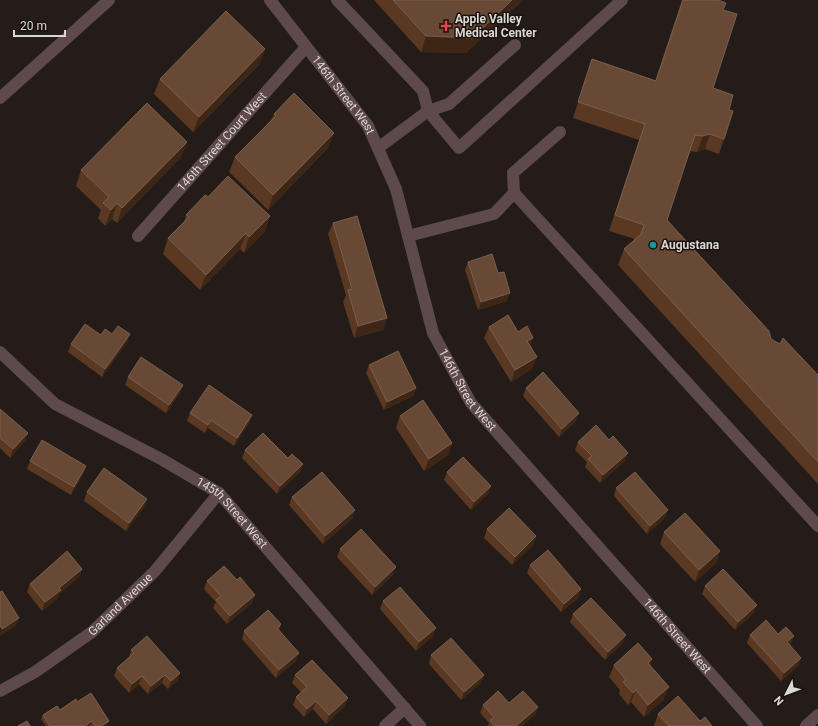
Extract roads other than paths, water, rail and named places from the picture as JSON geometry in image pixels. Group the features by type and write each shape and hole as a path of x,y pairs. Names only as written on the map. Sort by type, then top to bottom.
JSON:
{"street":[{"path":"0,98 108,0"},
{"name":"146th Street West","path":"270,0 368,126 396,189 433,333 471,403 757,726"},
{"path":"336,0 423,91 428,111 459,148 620,1"},
{"path":"378,148 428,111 448,104 515,45"},
{"name":"146th Street Court West","path":"138,236 306,47"},
{"path":"560,132 513,173 514,194 818,526"},
{"path":"408,236 494,214 514,194"},
{"name":"145th Street West","path":"0,352 56,404 162,459 219,493 420,726"},
{"name":"Garland Avenue","path":"0,691 35,672 92,632 155,571 219,493"},
{"path":"385,726 405,708"},
{"path":"806,726 818,715"}],"place":[{"name":"Apple Valley Medical Center","path":"446,26"},
{"name":"Augustana","path":"653,245"}]}
